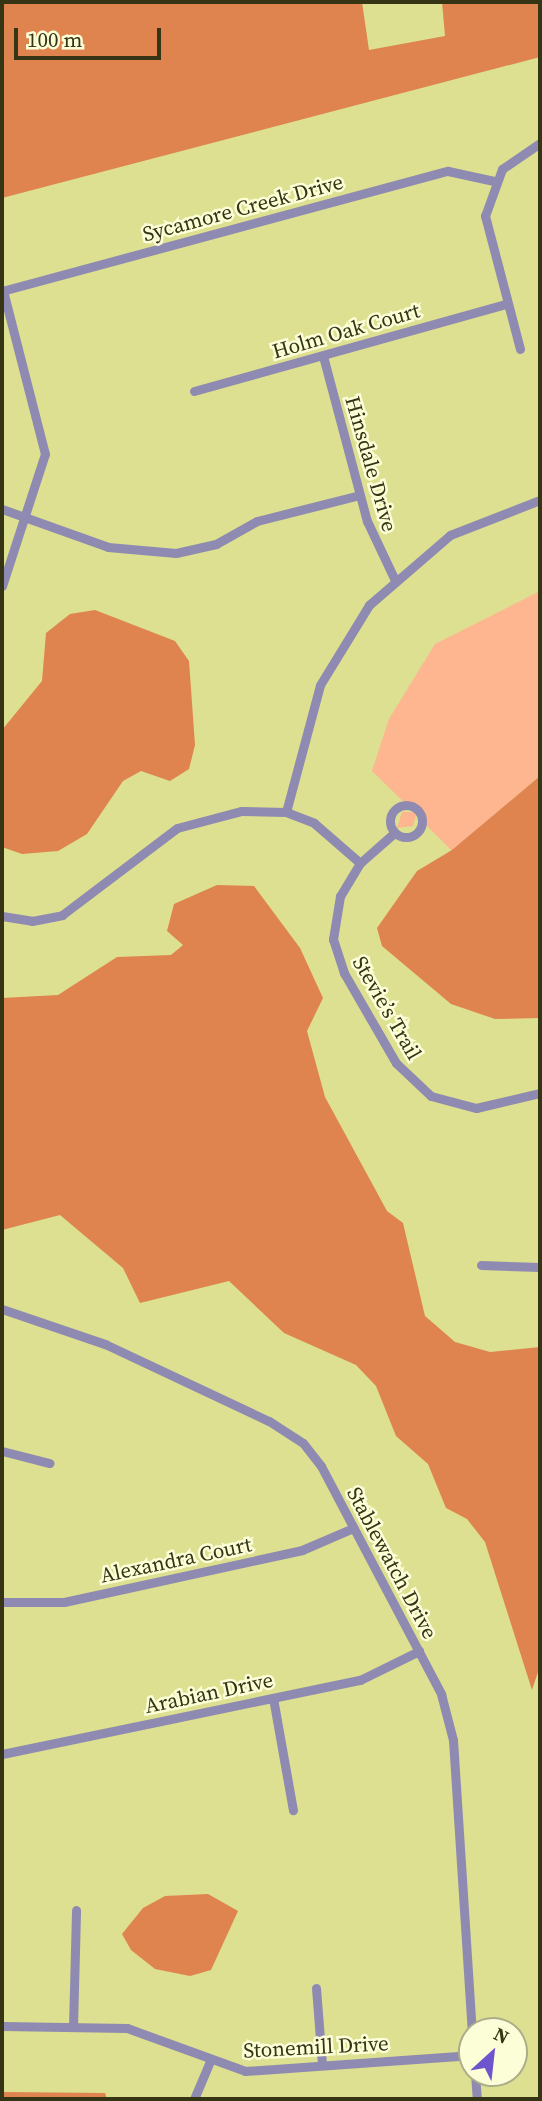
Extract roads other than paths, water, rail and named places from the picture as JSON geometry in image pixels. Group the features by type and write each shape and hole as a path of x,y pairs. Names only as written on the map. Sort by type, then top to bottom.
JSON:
{"street":[{"path":"520,349 485,228 494,181 516,155 540,144"},
{"name":"Sycamore Creek Drive","path":"2,291 449,171 494,181"},
{"path":"2,291 45,454 28,517 2,586"},
{"name":"Holm Oak Court","path":"194,391 506,304"},
{"name":"Hinsdale Drive","path":"323,356 374,543 394,578"},
{"path":"2,509 108,547 176,553 216,544 257,521 360,495"},
{"path":"286,812 320,685 350,630 394,578 450,536 540,500"},
{"path":"2,916 32,921 62,915 177,828 241,811 286,812 332,834 360,863"},
{"name":"Stevie’s Trail","path":"393,834 360,863 340,896 335,951 396,1063 431,1096 465,1107 540,1093"},
{"path":"481,1265 540,1268"},
{"name":"Stablewatch Drive","path":"2,1309 105,1345 287,1432 321,1466 441,1694 453,1740 471,2017"},
{"path":"2,1451 49,1463"},
{"name":"Alexandra Court","path":"2,1602 64,1602 302,1550 353,1528"},
{"name":"Arabian Drive","path":"2,1754 375,1676 419,1651"},
{"path":"273,1698 293,1810"},
{"path":"73,2027 76,1910"},
{"path":"316,1988 322,2065"},
{"name":"Stonemill Drive","path":"2,2026 127,2028 209,2063 245,2071 458,2056"},
{"path":"194,2099 209,2063"}]}
